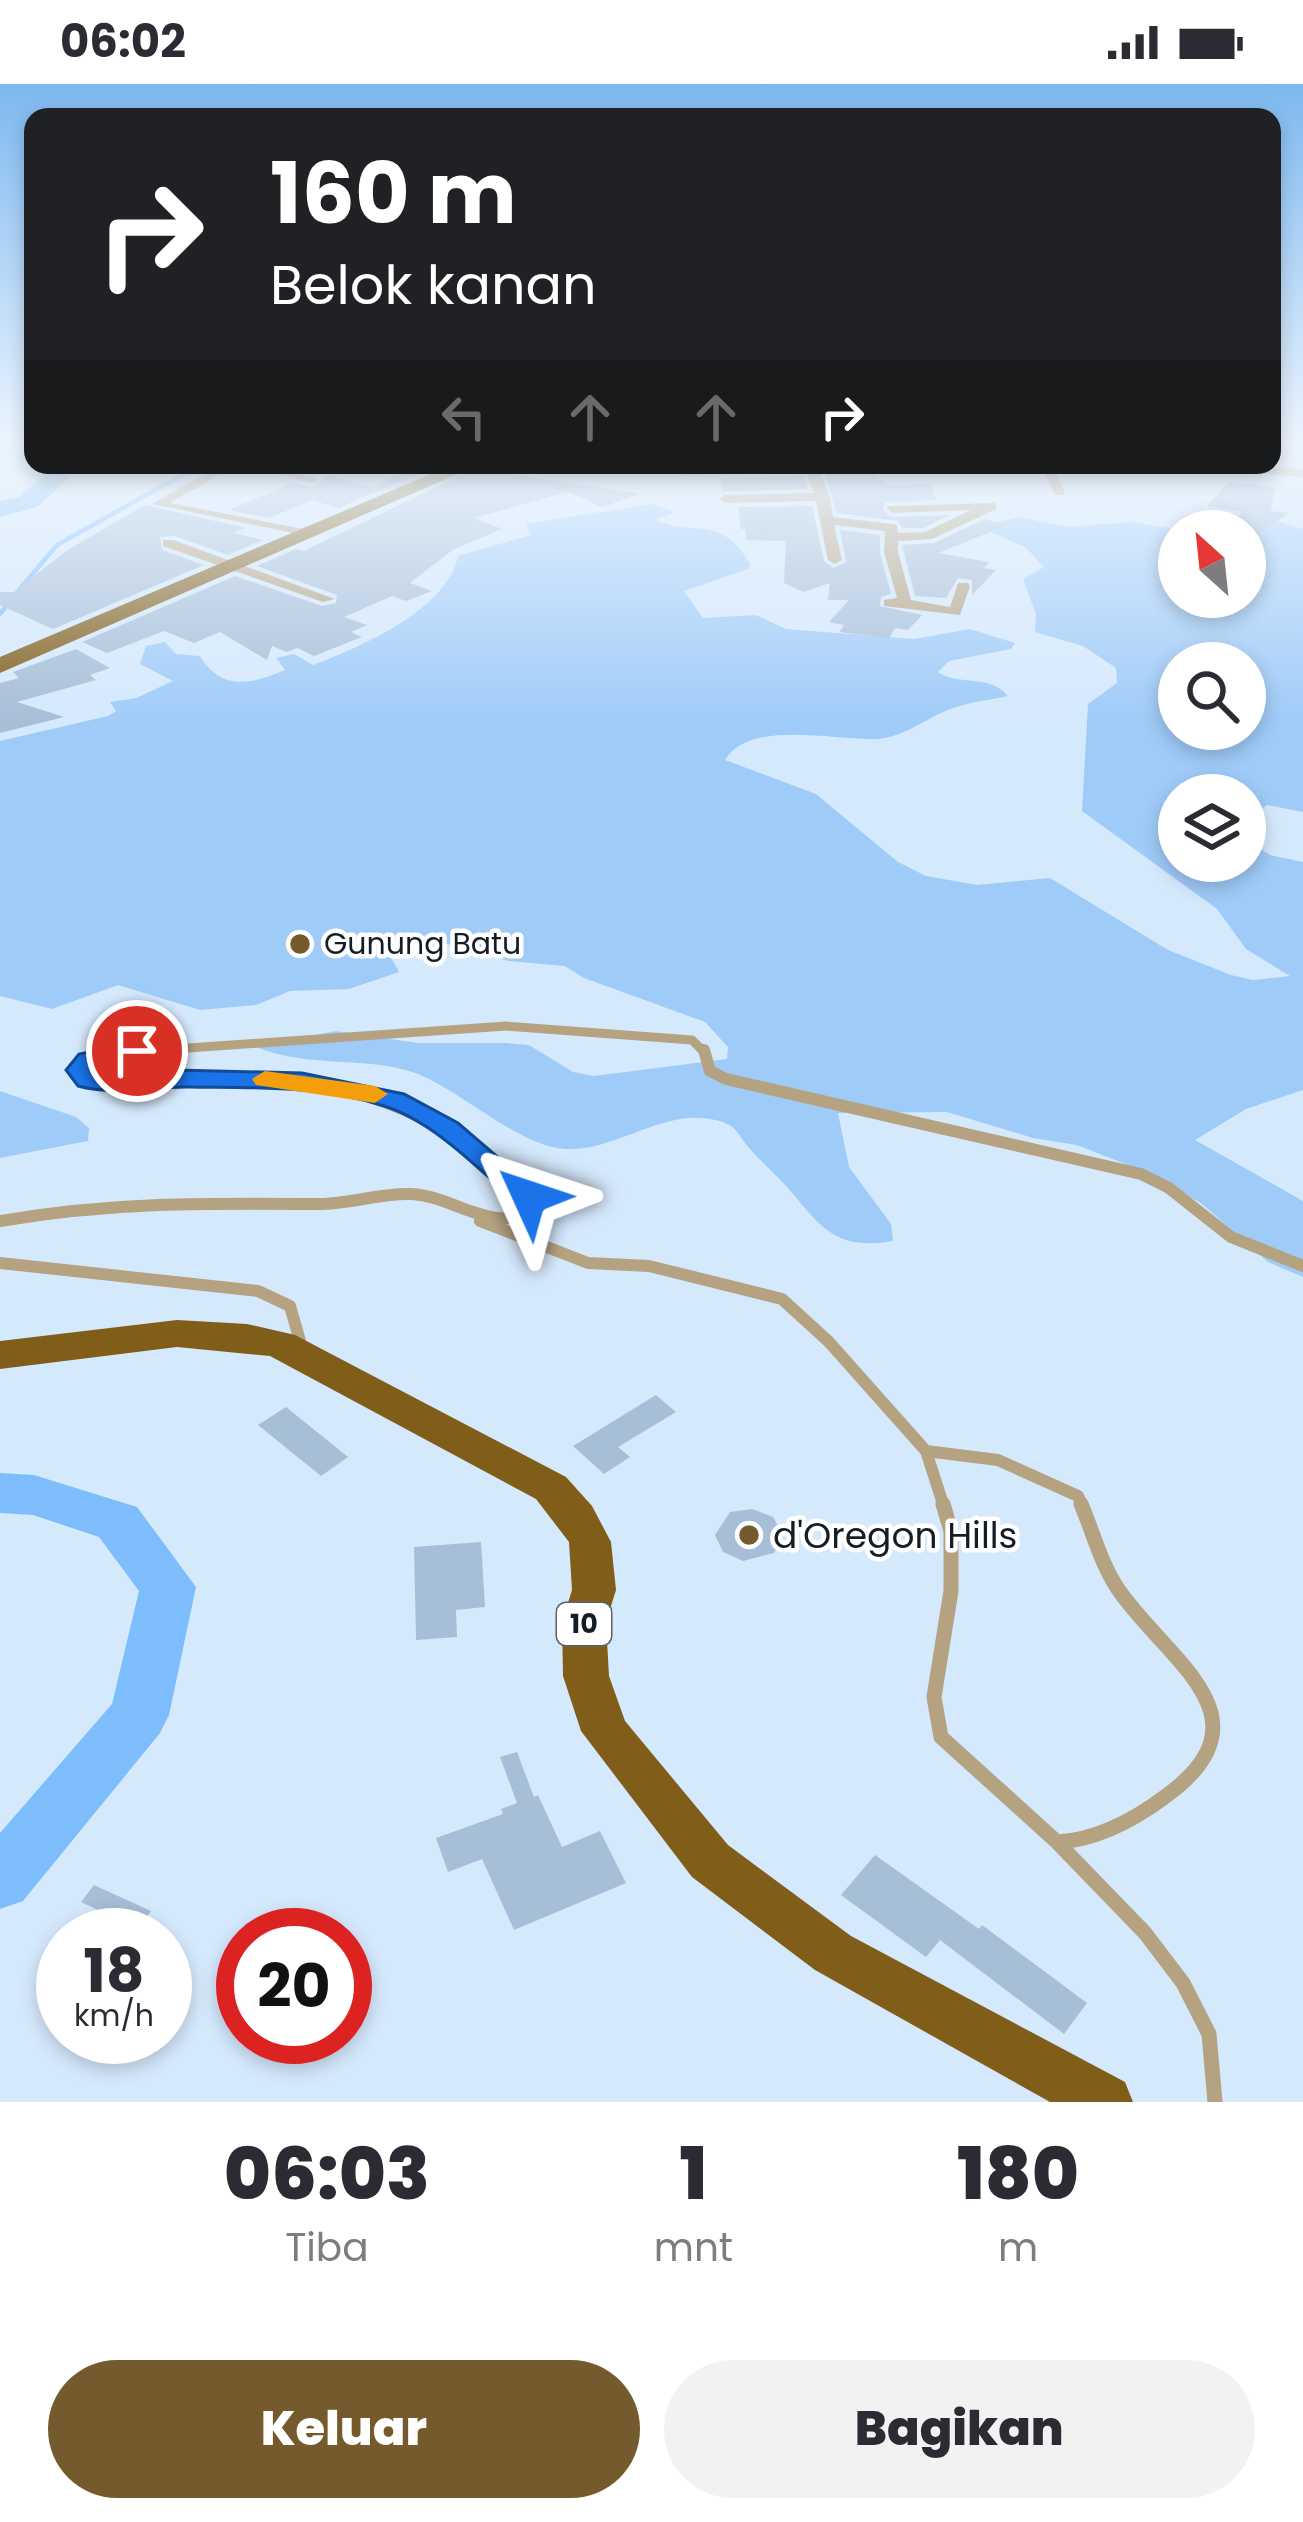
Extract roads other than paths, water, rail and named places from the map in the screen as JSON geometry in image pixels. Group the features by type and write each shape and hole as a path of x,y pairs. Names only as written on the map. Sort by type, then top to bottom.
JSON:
{"highway":[{"path":"0,666 305,535"},
{"name":"10","path":"0,1355 212,1331 281,1346 551,1488 590,1542 594,1590 584,1622 586,1676 605,1731 710,1861 833,1953 1105,2102"}],"street":[{"path":"829,535 835,560"},
{"path":"929,535 889,537 897,603 956,612 963,586"},
{"path":"168,543 328,599"}],"lane":[{"path":"0,1221 94,1205 270,1200 322,1204 413,1195 498,1220 518,1219 532,1211 518,1183 448,1130 395,1100 282,1080 109,1084 87,1081 80,1070 89,1060 121,1052 506,1026 692,1040 705,1051 710,1071 726,1079 1141,1174 1169,1188 1231,1237 1303,1266"},
{"path":"413,1195 588,1263 650,1266 782,1299 830,1342 926,1451 951,1531 951,1591 934,1697 941,1737 1057,1842 1145,1933 1183,1983 1209,2034 1214,2102"},
{"path":"0,1263 258,1291 290,1306 305,1362"},
{"path":"926,1451 998,1460 1078,1496 1116,1588 1178,1655 1207,1702 1213,1734 1202,1767 1152,1806 1078,1843 1057,1842"}],"waterway":[{"path":"20,589 57,545 75,535"},
{"path":"0,614 11,600"},
{"path":"0,1493 34,1495 118,1522 168,1587 139,1715 0,1880"}],"place":[{"name":"Gunung Batu","path":"300,944"},
{"name":"d'Oregon Hills","path":"749,1535"}]}
